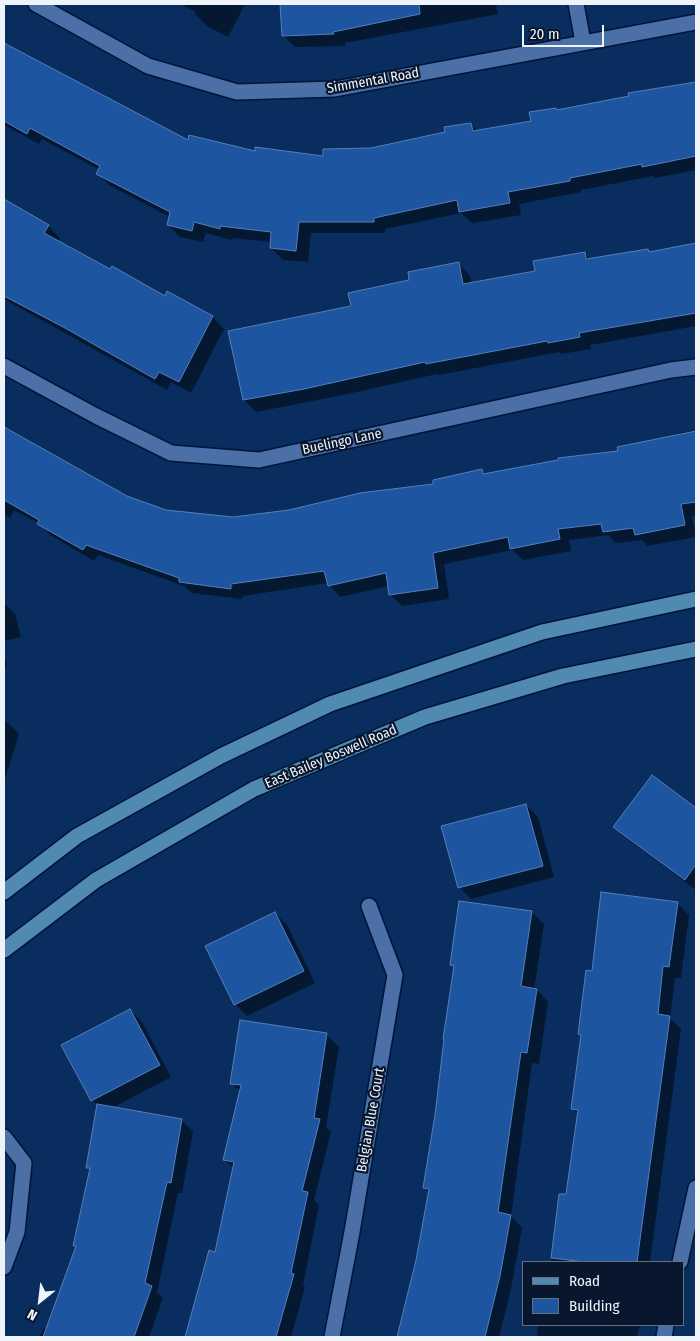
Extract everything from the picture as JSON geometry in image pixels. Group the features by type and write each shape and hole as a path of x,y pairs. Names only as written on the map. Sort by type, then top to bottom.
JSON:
{"street":[{"name":"Simmental Road","path":"36,4 148,66 237,92 335,89 696,22"},
{"path":"576,4 583,42"},
{"name":"Buelingo Lane","path":"4,366 96,416 171,453 259,460 662,372 696,367"},
{"path":"4,892 77,836 221,756 330,704 542,632 696,599"},
{"name":"East Bailey Boswell Road","path":"4,950 96,880 254,789 425,717 563,676 696,649"},
{"name":"Belgian Blue Court","path":"332,1337 352,1232 395,976 369,906"},
{"path":"4,1136 24,1163 17,1232 4,1267"},
{"path":"680,1261 696,1188"}],"building":[{"path":"280,4 419,4 420,14 333,32 334,34 282,36"},
{"path":"4,43 188,140 189,135 255,151 255,147 323,156 323,149 371,148 445,132 444,127 471,123 473,131 531,121 529,112 556,108 557,110 629,96 628,93 696,82 696,156 642,167 642,164 570,178 570,181 508,192 510,203 459,212 457,200 374,218 374,222 299,222 296,251 270,248 271,232 220,226 220,229 194,222 192,231 167,225 170,212 96,174 100,166 30,128 27,134 4,121"},
{"path":"4,199 49,225 44,233 110,269 112,266 165,296 167,291 213,316 179,382 159,372 155,379 4,296"},
{"path":"696,243 696,313 579,333 580,337 548,343 547,341 426,364 425,362 304,389 243,400 228,331 351,306 348,293 409,280 408,272 459,262 463,284 535,271 533,261 585,252 586,259 648,249 649,252"},
{"path":"4,427 127,496 166,510 233,517 289,510 360,493 433,484 433,480 482,469 483,474 558,460 558,458 618,451 617,447 696,431 696,502 681,504 685,525 635,535 633,528 603,532 601,524 558,529 560,539 510,549 508,537 433,553 438,588 389,595 386,573 328,586 324,571 231,584 231,589 179,582 179,578 86,545 83,550 37,524 39,520 4,500"},
{"path":"652,775 696,808 696,864 685,880 613,827"},
{"path":"526,804 543,866 458,888 441,826"},
{"path":"601,892 678,902 669,967 663,966 658,1014 670,1016 637,1261 576,1261 551,1258 559,1194 566,1194 578,1110 571,1109 581,1035 578,1034 586,970 592,971"},
{"path":"459,901 532,911 521,986 537,989 527,1053 521,1052 498,1212 511,1215 500,1276 485,1337 397,1337 416,1260 429,1189 423,1188 435,1115 443,1039 454,966 450,965"},
{"path":"275,912 304,971 234,1005 205,946"},
{"path":"130,1009 160,1065 91,1101 61,1045"},
{"path":"240,1020 327,1033 314,1118 320,1119 302,1191 308,1192 291,1273 294,1274 276,1337 185,1337 209,1250 215,1252 234,1162 223,1160 241,1085 230,1084"},
{"path":"97,1104 182,1119 171,1183 167,1182 145,1283 152,1286 134,1337 43,1337 76,1246 73,1246 90,1168 86,1168"}]}
